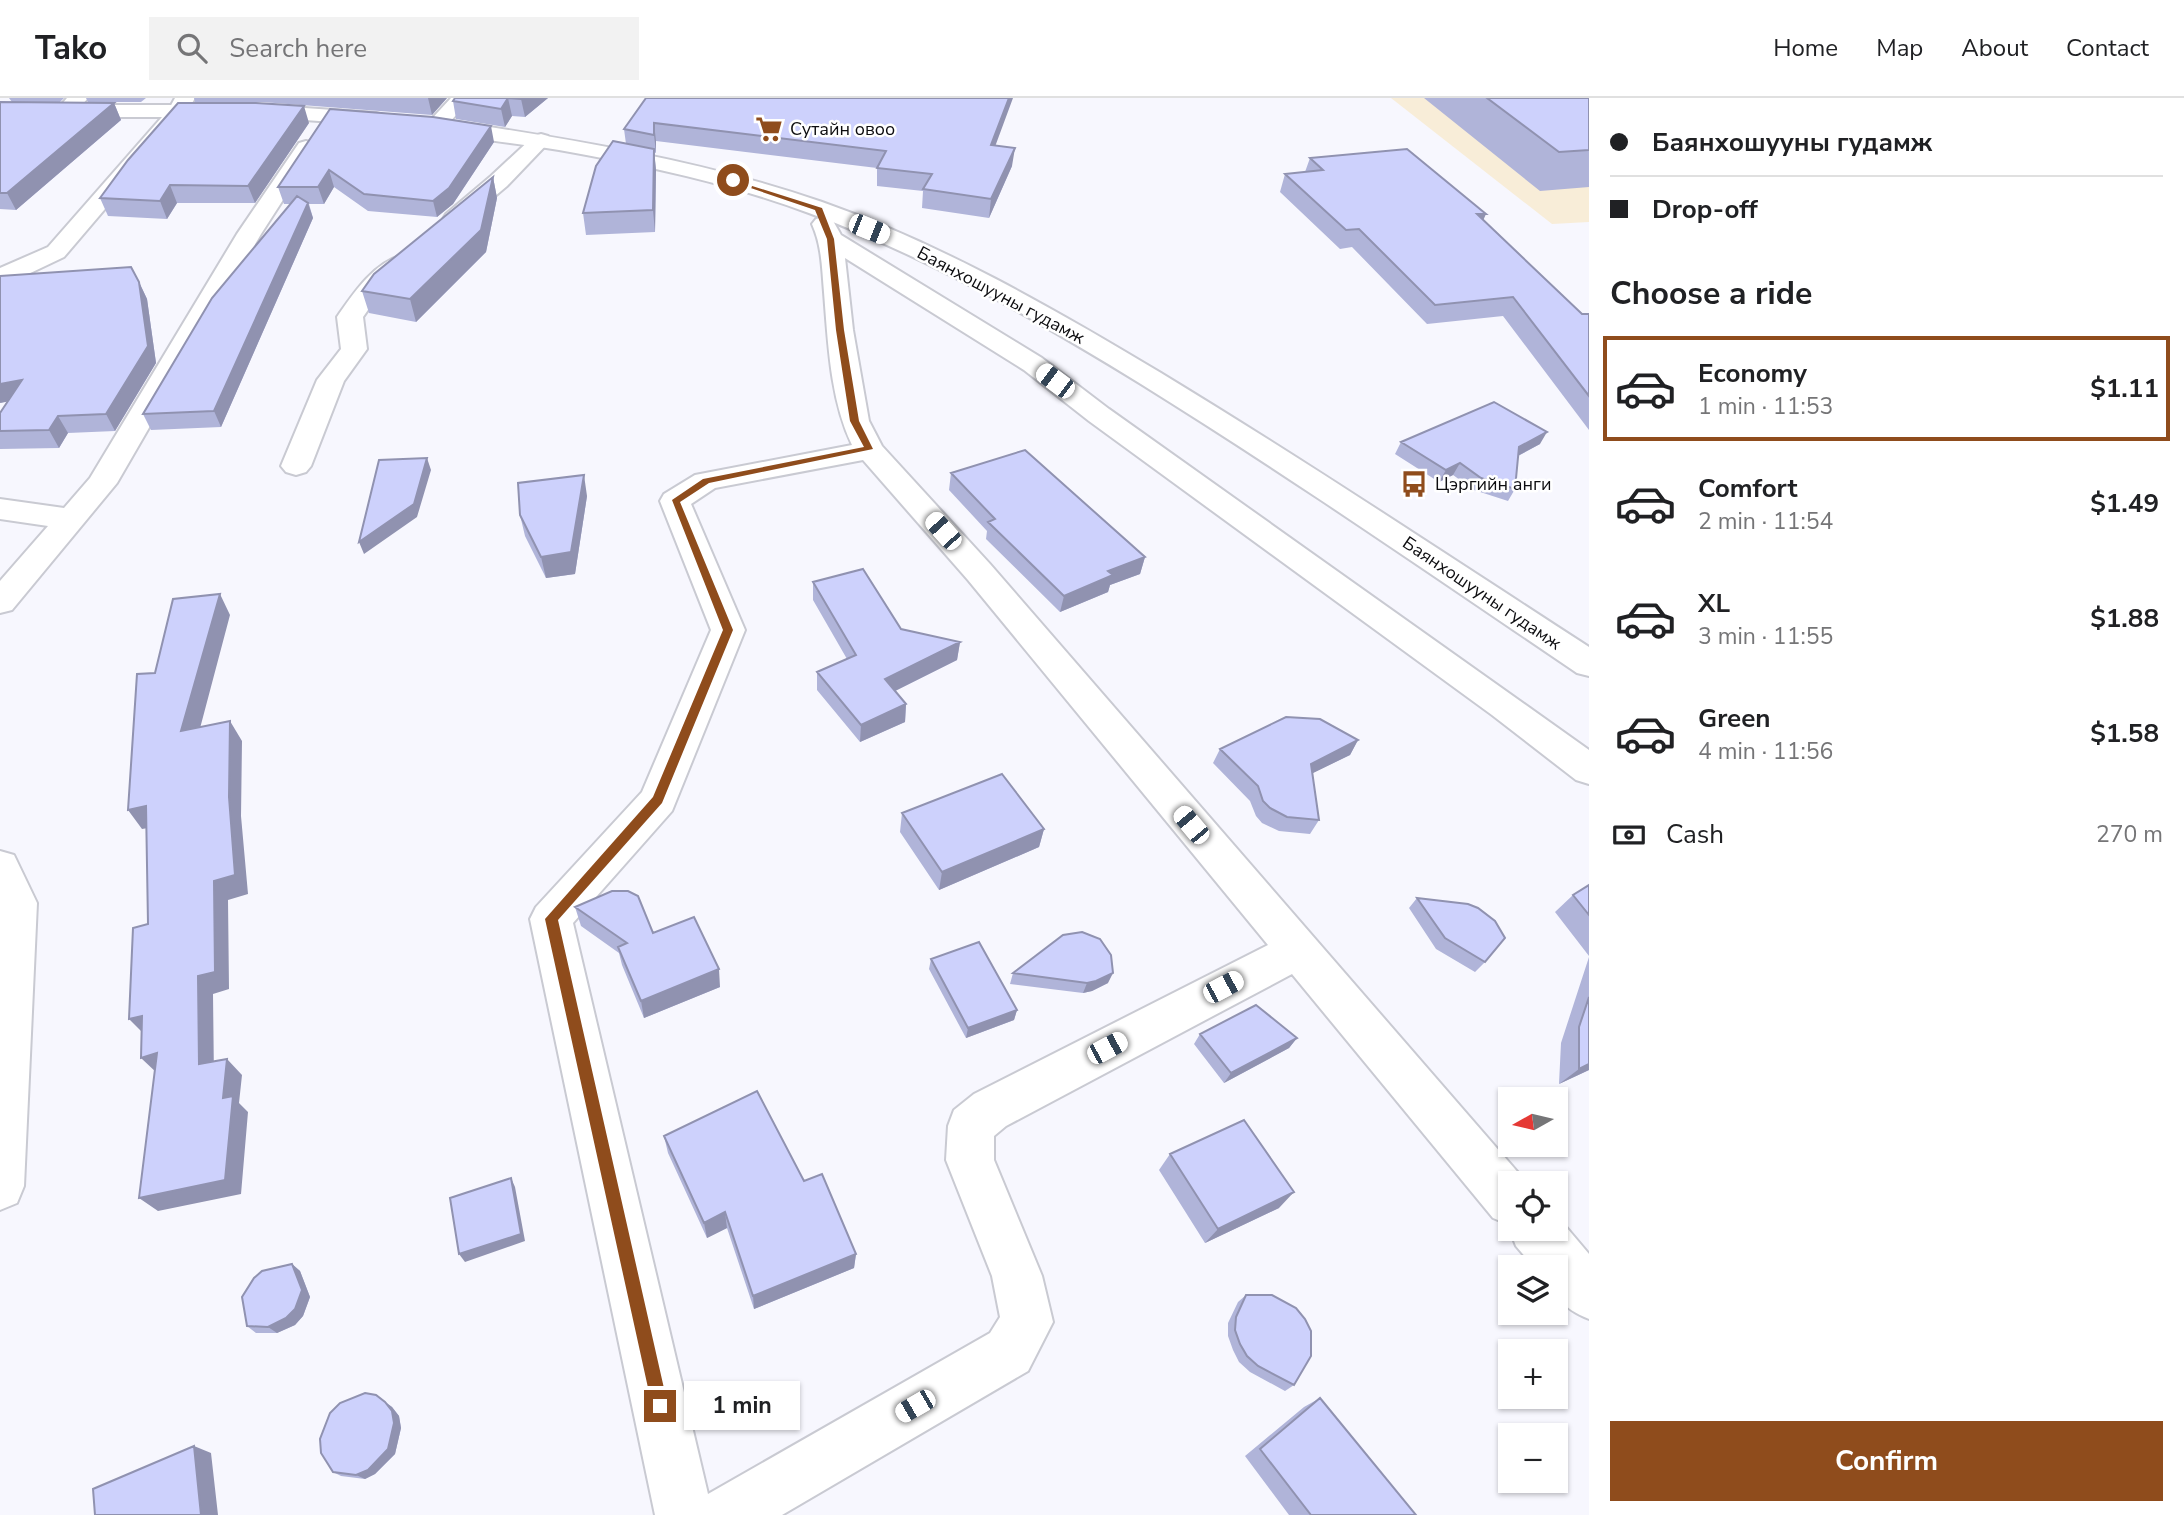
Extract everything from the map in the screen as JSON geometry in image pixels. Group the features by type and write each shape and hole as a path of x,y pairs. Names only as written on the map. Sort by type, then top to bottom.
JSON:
{"street":[{"path":"437,124 462,98"},
{"name":"Баянхошууны гудамж","path":"0,111 72,104 182,104 437,124 641,158 733,180 825,224 920,250 1038,312 1236,429 1589,664"},
{"path":"0,275 13,272 56,252 182,104"},
{"path":"0,602 102,483 249,234 327,116"},
{"path":"440,231 541,141"},
{"path":"825,224 855,421 869,449 979,572 1498,1187"},
{"path":"825,224 1033,364 1099,415 1505,706 1589,770"},
{"path":"296,466 331,380 354,349 350,317 370,289 420,248"},
{"path":"684,1515 551,919 658,800 728,630 675,502 706,481 869,449"},
{"path":"0,509 71,519"},
{"path":"0,867 16,903 0,1186"},
{"path":"727,1515 1009,1352 1027,1322 1017,1276 970,1160 971,1126 989,1110 1297,951"},
{"path":"1545,1241 1589,1293"}],"shaded area":[{"path":"1391,98 1589,98 1589,222 1552,224"}],"building":[{"path":"455,98 508,98 501,109 453,101"},
{"path":"646,98 1009,98 991,145 1015,148 991,199 923,189 932,174 877,168 886,151 654,123 654,135 624,129"},
{"path":"1487,98 1589,98 1589,150 1559,152"},
{"path":"0,102 114,103 7,193 0,193"},
{"path":"178,103 304,106 248,186 170,185 160,201 100,198 128,160"},
{"path":"330,109 433,117 491,126 449,188 433,201 364,194 329,170 318,187 278,187"},
{"path":"613,141 654,149 653,210 583,213 596,166"},
{"path":"1407,149 1486,214 1477,214 1582,314 1589,314 1589,396 1513,297 1435,305 1359,229 1346,230 1285,174 1323,170 1310,158"},
{"path":"493,177 481,230 410,299 362,291 374,274"},
{"path":"297,196 308,203 214,411 143,414 212,298"},
{"path":"131,267 139,282 148,346 106,414 58,416 49,430 0,431 0,413 22,380 0,384 0,276"},
{"path":"1494,402 1547,432 1519,447 1515,489 1481,478 1460,463 1446,470 1401,442"},
{"path":"1025,450 1145,557 1108,571 1113,575 1064,596 988,522 995,519 951,473"},
{"path":"427,458 414,504 359,542 379,460"},
{"path":"584,475 571,552 541,557 520,515 518,483"},
{"path":"863,569 901,629 960,642 885,679 906,704 861,725 817,672 856,655 813,582"},
{"path":"220,594 181,731 230,721 229,797 235,875 214,881 215,972 198,976 199,1064 227,1059 223,1098 233,1096 225,1180 139,1198 157,1053 141,1058 142,1016 129,1019 133,928 148,924 146,806 128,810 137,674 155,673 173,599"},
{"path":"1286,717 1320,719 1358,740 1311,764 1319,820 1287,817 1270,808 1263,801 1258,786 1220,749"},
{"path":"1002,774 1044,829 942,872 902,813"},
{"path":"1589,885 1589,915 1573,895"},
{"path":"612,891 628,891 638,896 653,933 694,917 719,969 641,1001 618,947 627,943 575,907"},
{"path":"1417,898 1468,904 1478,908 1495,921 1505,938 1485,962 1445,938"},
{"path":"1082,932 1100,939 1111,955 1113,973 1087,983 1013,973 1063,935"},
{"path":"979,942 1017,1010 968,1028 931,959"},
{"path":"1589,997 1589,1064 1579,1069 1579,1027"},
{"path":"1256,1005 1297,1038 1231,1073 1200,1034"},
{"path":"757,1091 804,1181 822,1174 856,1254 753,1296 725,1212 704,1223 664,1136"},
{"path":"1244,1120 1294,1192 1218,1229 1170,1154"},
{"path":"511,1178 521,1234 459,1254 450,1198"},
{"path":"292,1264 302,1290 295,1309 286,1318 268,1327 247,1326 242,1297 254,1278 262,1271"},
{"path":"1246,1295 1272,1295 1296,1308 1305,1319 1311,1331 1311,1356 1294,1385 1258,1366 1247,1356 1240,1344 1235,1330 1236,1317"},
{"path":"365,1393 376,1395 392,1411 394,1423 388,1449 368,1470 356,1475 333,1472 321,1453 320,1439 330,1413 340,1403"},
{"path":"1320,1398 1416,1515 1311,1515 1260,1449"},
{"path":"194,1446 201,1515 95,1515 93,1489"}],"place":[{"name":"Сутайн овоо","path":"769,129"},
{"name":"Цэргийн анги","path":"1414,484"}],"route":[{"path":"660,1406 551,919 658,800 728,630 675,502 706,481 869,449 855,421 840,330 831,239 818,208 733,180"}]}
